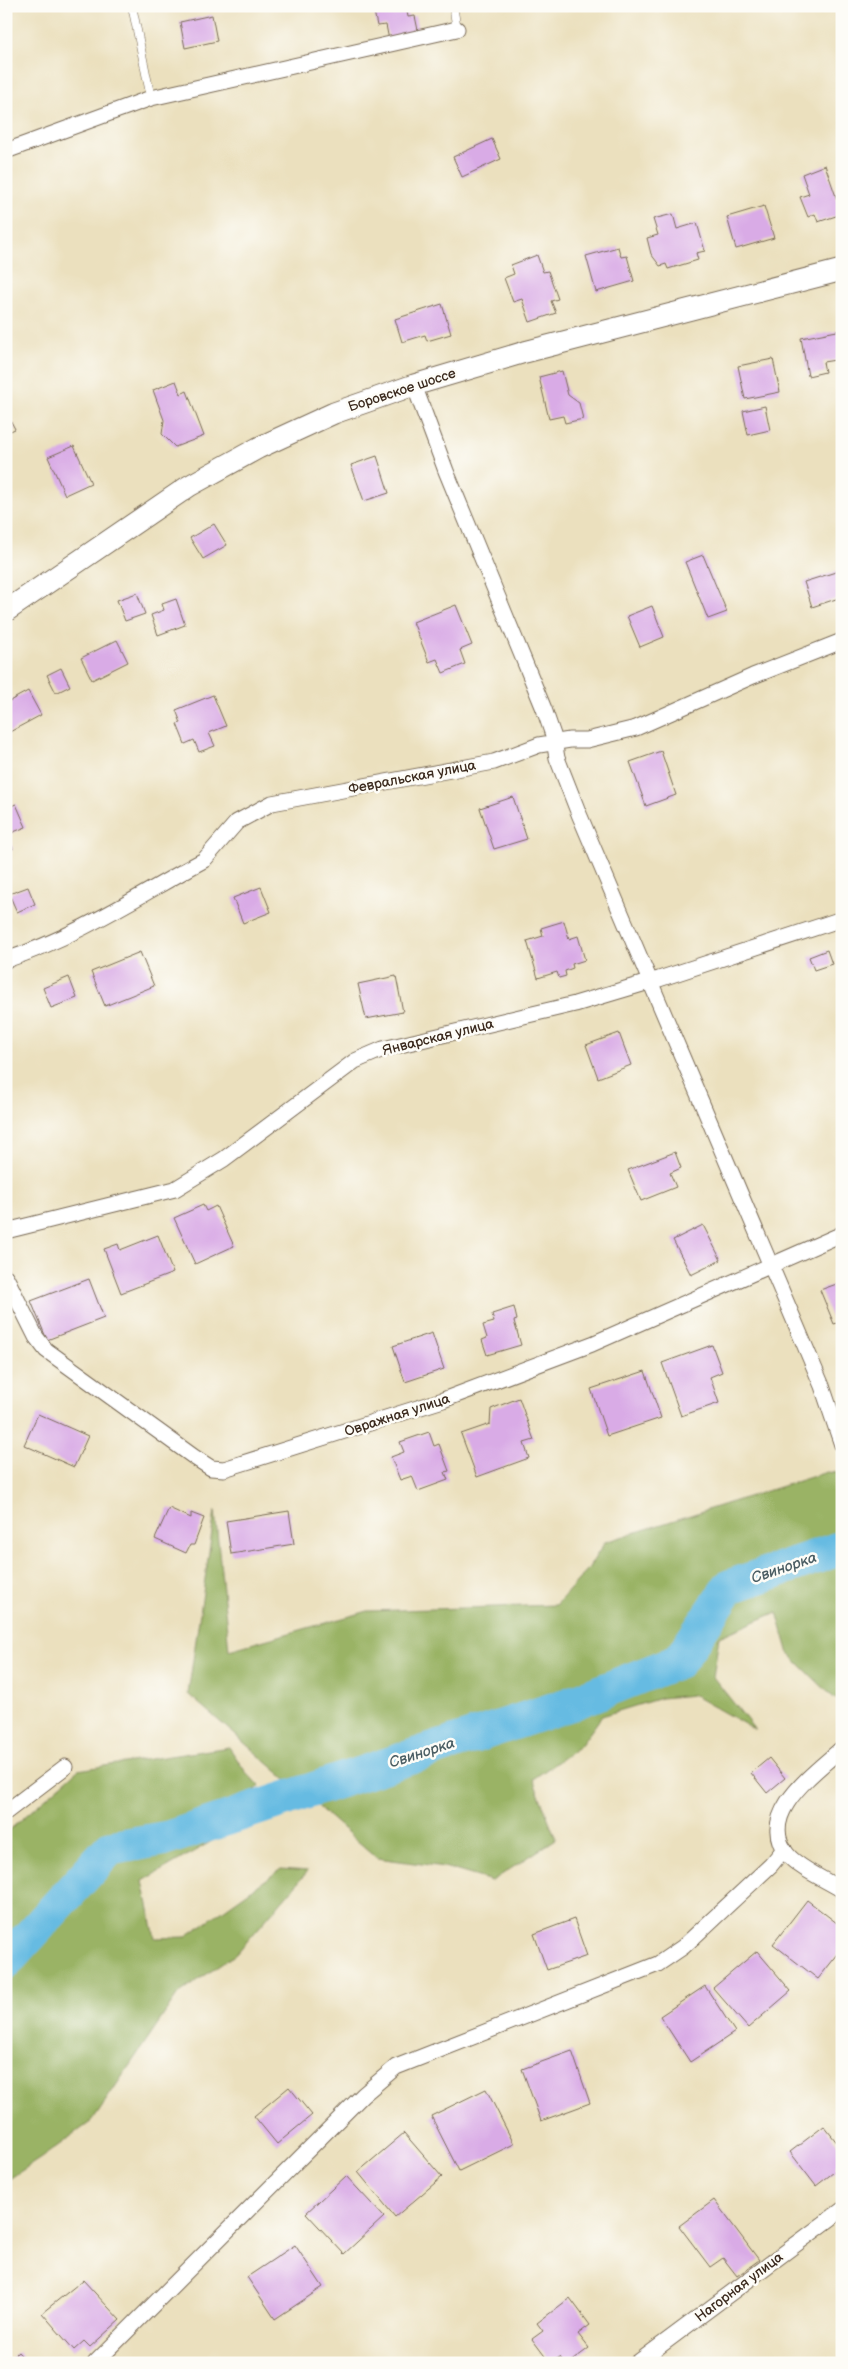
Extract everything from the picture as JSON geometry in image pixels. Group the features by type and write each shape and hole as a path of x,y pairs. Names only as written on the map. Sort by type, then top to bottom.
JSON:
{"main road":[{"name":"Боровское шоссе","path":"6,611 189,486 310,424 414,384 525,352 842,270"}],"street":[{"path":"6,151 151,98 457,29"},
{"path":"414,384 446,471 544,709 557,758 579,814 822,1386 842,1445"},
{"name":"Февральская улица","path":"6,960 30,952 77,931 204,860 237,822 272,803 494,762 554,741 587,740 636,728 753,676 842,641"},
{"name":"Январская улица","path":"6,1230 175,1189 224,1159 355,1062 375,1052 400,1044 575,1004 651,982 842,920"},
{"name":"Овражная улица","path":"6,1277 36,1337 46,1350 194,1457 211,1468 224,1469 443,1400 592,1344 842,1234"},
{"path":"842,1748 802,1785 785,1805 778,1825 779,1836 784,1849 797,1863 842,1890"},
{"path":"6,1812 65,1766"},
{"path":"95,2363 363,2094 396,2067 658,1964 683,1947 771,1865 784,1849"},
{"name":"Нагорная улица","path":"637,2363 842,2210"}],"lane":[{"path":"132,6 151,98"},
{"path":"453,6 457,29"}],"green space":[{"path":"827,1472 838,1473 842,1484 842,1701 834,1698 789,1654 777,1612 719,1637 713,1677 755,1730 693,1695 661,1698 602,1716 580,1746 533,1779 556,1839 492,1881 444,1867 377,1858 188,1694 215,1511 229,1650 368,1611 556,1605 588,1569 605,1542"},
{"path":"229,1747 245,1771 259,1786 219,1837 143,1881 155,1938 185,1937 281,1869 308,1871 236,1954 178,1994 92,2121 6,2181 6,1833 78,1770"}],"building":[{"path":"373,6 406,6 408,17 415,16 419,35 389,40 386,25 377,26"},
{"path":"212,15 217,41 185,48 180,22"},
{"path":"492,139 501,159 462,177 453,157"},
{"path":"825,165 842,214 818,222 815,214 808,217 800,197 809,194 802,174"},
{"path":"764,206 774,238 736,249 727,217"},
{"path":"673,214 677,229 697,223 705,251 696,253 698,260 668,269 666,264 660,266 651,254 647,238 658,235 653,219"},
{"path":"618,247 621,257 627,256 634,281 596,292 586,256"},
{"path":"537,255 543,272 548,271 558,299 551,301 556,313 530,322 522,299 513,302 504,278 514,274 511,265"},
{"path":"442,304 451,334 427,341 425,335 402,342 395,319"},
{"path":"842,330 842,359 823,362 825,372 808,376 801,338"},
{"path":"773,359 780,392 745,399 738,366"},
{"path":"562,371 568,395 579,403 583,419 565,423 563,416 549,419 539,377"},
{"path":"176,381 181,394 187,391 204,436 175,447 162,434 164,420 153,390"},
{"path":"765,406 770,430 748,435 743,411"},
{"path":"6,412 15,429 6,433"},
{"path":"74,446 91,483 65,495 48,457"},
{"path":"377,456 389,493 364,501 351,465"},
{"path":"214,524 227,545 203,559 190,538"},
{"path":"703,555 727,612 708,619 685,562"},
{"path":"842,570 842,597 812,607 804,582"},
{"path":"137,593 145,614 125,621 117,600"},
{"path":"176,599 185,625 158,635 151,615 164,610 162,604"},
{"path":"456,605 472,645 460,650 465,664 443,673 437,659 429,662 413,622"},
{"path":"652,606 664,637 640,647 627,616"},
{"path":"117,640 128,662 92,680 81,658"},
{"path":"61,668 70,686 56,693 47,675"},
{"path":"28,691 41,715 6,734 6,703"},
{"path":"213,695 226,726 209,733 215,746 199,752 194,740 185,744 177,724 181,723 176,710"},
{"path":"661,751 676,795 646,806 630,762"},
{"path":"513,797 527,839 494,849 480,808"},
{"path":"16,804 26,827 11,833 6,821 6,808"},
{"path":"6,833 13,849 6,851"},
{"path":"28,887 35,904 17,912 9,894"},
{"path":"261,887 271,912 243,923 233,898"},
{"path":"564,921 569,939 578,936 585,960 572,964 573,968 565,971 566,976 559,978 557,972 538,978 527,941 543,936 541,928"},
{"path":"827,950 832,964 814,970 809,957"},
{"path":"140,952 154,986 105,1006 91,972"},
{"path":"396,976 403,1012 366,1019 358,984"},
{"path":"69,977 77,998 51,1008 43,988"},
{"path":"619,1033 631,1065 598,1078 586,1045"},
{"path":"675,1152 681,1168 670,1173 676,1187 641,1201 628,1170"},
{"path":"203,1205 206,1211 216,1206 234,1246 195,1264 174,1218"},
{"path":"703,1225 721,1260 691,1275 673,1240"},
{"path":"158,1235 173,1273 121,1293 104,1249 118,1244 120,1250"},
{"path":"89,1279 104,1318 47,1340 31,1301"},
{"path":"842,1282 842,1321 834,1324 820,1290"},
{"path":"514,1307 517,1320 514,1321 521,1345 487,1355 482,1340 487,1338 483,1325 494,1322 492,1314"},
{"path":"432,1333 444,1369 405,1382 393,1346"},
{"path":"712,1345 722,1372 710,1377 719,1403 681,1416 662,1363"},
{"path":"645,1371 661,1418 607,1436 591,1389"},
{"path":"519,1398 534,1440 524,1443 529,1458 477,1477 461,1434 490,1424 491,1409"},
{"path":"38,1414 88,1436 74,1467 24,1445"},
{"path":"429,1432 434,1446 439,1444 449,1471 445,1472 448,1480 418,1491 412,1476 400,1480 391,1457 404,1452 400,1442"},
{"path":"169,1508 191,1518 191,1513 204,1518 194,1545 190,1545 186,1553 155,1539"},
{"path":"289,1511 294,1544 231,1554 226,1521"},
{"path":"769,1758 785,1778 767,1793 751,1773"},
{"path":"807,1900 842,1927 842,1949 818,1979 773,1944"},
{"path":"574,1919 587,1956 547,1970 534,1934"},
{"path":"757,1951 791,1991 748,2028 713,1988"},
{"path":"705,1986 735,2032 690,2062 660,2016"},
{"path":"572,2051 590,2103 541,2121 522,2069"},
{"path":"289,2087 312,2115 277,2144 254,2116"},
{"path":"486,2089 514,2144 459,2171 431,2116"},
{"path":"824,2126 842,2149 842,2161 835,2166 838,2169 816,2186 790,2152"},
{"path":"404,2133 442,2177 395,2217 358,2172"},
{"path":"346,2176 384,2217 344,2254 306,2213"},
{"path":"714,2200 759,2260 737,2276 723,2258 710,2267 679,2226"},
{"path":"295,2245 323,2287 275,2319 247,2277"},
{"path":"83,2280 120,2320 90,2347 84,2341 74,2350 42,2313"},
{"path":"570,2298 590,2325 578,2334 589,2348 569,2363 564,2363 560,2357 550,2363 532,2339 543,2331 537,2323"},
{"path":"18,2352 28,2363 6,2363"}],"waterway":[{"name":"Свинорка","path":"6,1962 110,1848 168,1838 570,1704 679,1661 729,1587 841,1548"}]}
